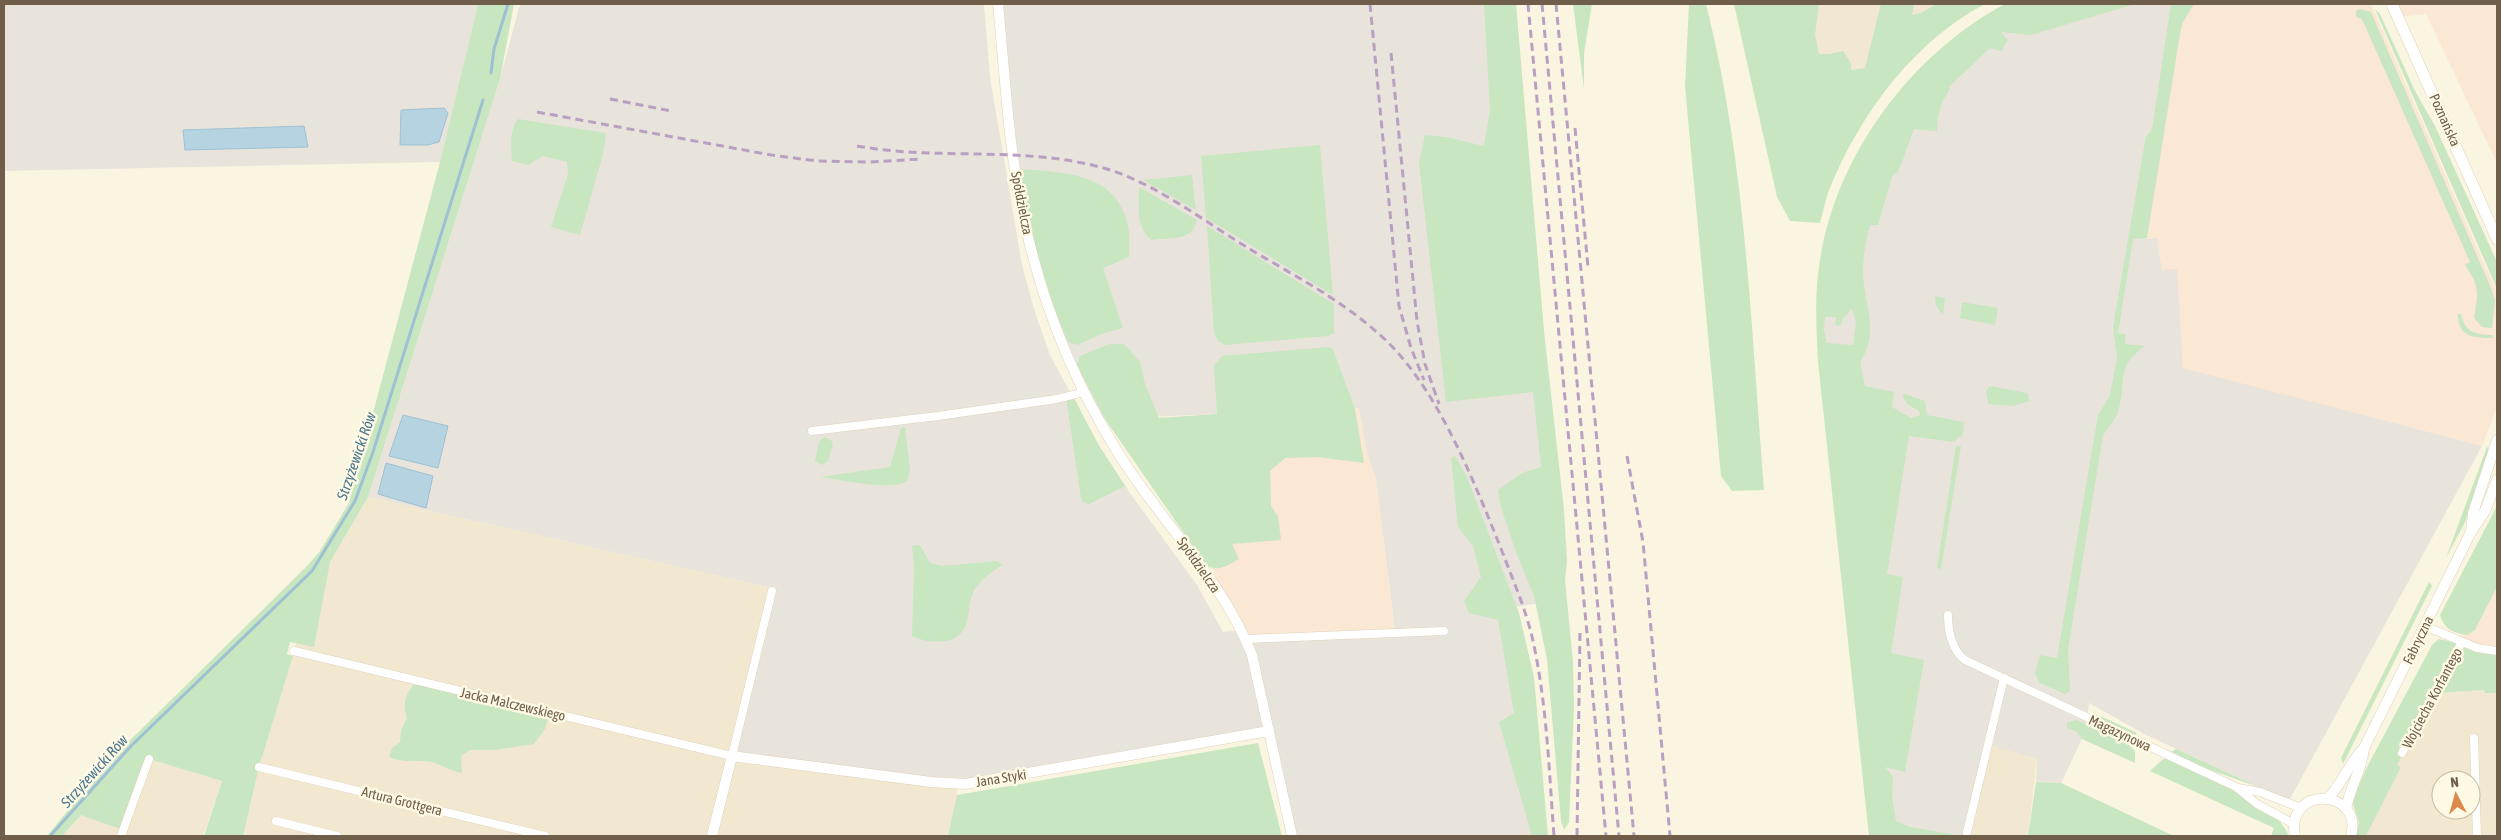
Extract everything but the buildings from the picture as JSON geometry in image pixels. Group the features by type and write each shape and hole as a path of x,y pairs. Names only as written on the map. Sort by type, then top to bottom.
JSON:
{"main road":[{"name":"Poznańska","path":"2392,4 2497,237"}],"street":[{"name":"Spółdzielcza","path":"998,4 1013,155 1023,213 1051,319 1084,392 1117,451 1197,560 1242,630 1252,655 1292,836"},
{"path":"812,432 1057,399 1084,392"},
{"name":"Fabryczna","path":"2471,532 2473,513 2497,440"},
{"name":"Fabryczna","path":"2327,799 2338,786 2352,760 2364,748 2471,532 2485,511 2497,480"},
{"path":"2485,511 2497,500"},
{"path":"712,836 772,592"},
{"name":"Magazynowa","path":"1948,615 1950,634 1958,655 2236,787 2258,804 2294,824"},
{"path":"2425,626 2477,648 2497,651"},
{"path":"1246,640 1444,631"},
{"name":"Wojciecha Korfantego","path":"2402,753 2462,642"},
{"name":"Jacka Malczewskiego","path":"294,652 732,756"},
{"path":"1967,832 2004,678"},
{"name":"Jana Styki","path":"732,756 931,782 964,784 1269,731"},
{"path":"2474,738 2477,836"},
{"name":"Fabryczna","path":"2346,809 2350,793 2363,765 2364,748"},
{"path":"121,836 149,759"},
{"name":"Artura Grottgera","path":"259,767 545,836"},
{"name":"Magazynowa","path":"2236,787 2260,792 2302,808"},
{"path":"2295,836 2294,824 2302,808 2313,800 2327,799 2337,802 2346,809 2352,825 2351,836"},
{"path":"276,822 337,836"}],"shaded area":[{"path":"4,4 478,4 440,162 4,171"},
{"path":"520,4 984,4 990,77 1022,265 1035,312 1050,355 1098,444 1130,493 1197,585 1223,632 1242,630 1246,639 1395,631 1376,479 1367,453 1359,408 1099,419 1066,356 1023,213 998,4 1493,4 1560,600 1515,607 1538,836 1293,836 1269,731 965,784 732,756 772,588 368,497 500,79"},
{"path":"1805,4 1952,4 1832,111"},
{"path":"2023,4 2182,4 2145,239 2157,238 2162,270 2177,269 2183,368 2482,446 2289,801 2146,735 2089,703 2082,739 2061,783 2036,782 2037,759 1988,745 1966,836 1940,836 1875,825 1823,342 1823,312 1870,151"},
{"path":"2182,4 2371,4 2497,293 2497,407 2482,446 2183,369 2177,270 2162,270 2157,238 2144,239"},
{"path":"2392,4 2497,4 2497,163 2426,14 2399,17"},
{"path":"1359,408 1367,453 1376,479 1395,632 1246,639 1150,439 1147,418"},
{"path":"368,497 772,588 957,784 957,795 948,836 243,836 259,767 294,652 310,584 330,562"},
{"path":"2497,587 2497,651 2452,637 2467,635 2475,630"},
{"path":"2484,690 2485,693 2497,693 2497,836 2366,836 2401,767 2397,765 2437,693"},
{"path":"1988,745 2037,759 2028,836 1966,836"},
{"path":"149,759 222,781 203,836 62,836 81,815"}],"green space":[{"path":"478,4 514,4 500,79 368,497 330,562 314,647 290,642 287,654 293,656 259,767 243,836 204,836 222,781 149,759 123,830 81,815 62,836 47,836 105,765 307,566 320,551 349,503 440,162"},
{"path":"1484,4 1516,4 1544,331 1564,510 1567,561 1565,580 1573,662 1574,708 1569,822 1564,830 1561,821 1547,659 1534,596 1516,552 1501,507 1498,490 1522,473 1541,467 1533,392 1446,402 1419,163 1425,135 1446,137 1484,146 1490,110"},
{"path":"1573,4 1592,4 1584,53 1584,89"},
{"path":"1689,4 1706,4 1730,124 1739,184 1745,245 1764,490 1732,491 1721,476 1685,86"},
{"path":"1734,4 1819,4 1815,35 1819,54 1843,51 1851,63 1851,70 1865,68 1881,4 1914,4 1912,15 1921,13 1937,4 1985,4 1960,19 1936,37 1894,80 1859,129 1845,156 1830,188 1820,223 1790,221 1777,197"},
{"path":"2005,4 2135,4 2031,35 2001,32 2008,40 2001,51 1990,48 1950,86 1940,108 1937,131 1914,129 1899,170 1892,177 1878,225 1870,225 1863,271 1870,328 1866,350 1860,362 1865,386 1894,392 1892,407 1911,418 1920,415 1919,411 1907,404 1902,395 1905,394 1925,401 1927,415 1964,422 1963,434 1954,442 1909,436 1887,574 1903,577 1891,653 1924,660 1905,772 1885,767 1893,777 1892,796 1896,821 1910,827 1963,836 1869,836 1818,362 1817,286 1823,243 1836,201 1853,160 1876,122 1903,86 1934,55 1968,27","holes":["1852,309 1856,322 1853,345 1827,343 1824,330 1825,317 1836,317 1835,325 1841,326 1843,318"]},
{"path":"2171,4 2194,4 2183,22 2180,34 2147,238 2133,239 2118,333 2126,334 2125,344 2145,346 2129,360 2124,374 2118,412 2103,435 2068,650 2070,691 2065,694 2040,683 2035,674 2040,655 2057,658 2098,415 2110,395 2117,358 2113,328 2146,136 2151,131 2153,123"},
{"path":"2360,9 2371,12 2491,288 2495,301 2492,328 2482,327 2474,318 2477,302 2476,285 2465,265 2470,262 2362,19 2356,17 2356,11"},
{"path":"2375,9 2380,14 2415,91 2435,126 2497,262 2497,289"},
{"path":"518,119 606,133 603,154 580,235 551,227 568,174 567,162 543,156 528,165 512,161 512,134"},
{"path":"1320,145 1333,295 1206,218 1201,156"},
{"path":"1015,169 1050,171 1084,178 1112,194 1122,208 1129,230 1129,257 1103,268 1123,328 1101,334 1078,345 1068,342 1038,276"},
{"path":"1192,175 1196,210 1143,180"},
{"path":"1139,187 1197,220 1195,227 1191,232 1179,237 1152,240 1140,223"},
{"path":"1207,226 1334,304 1334,333 1328,336 1225,345 1218,341 1214,333"},
{"path":"1935,296 1945,298 1943,315 1936,306"},
{"path":"1962,302 1998,308 1995,325 1960,318"},
{"path":"2458,314 2461,314 2468,329 2476,333 2492,335 2493,338 2468,335 2458,322"},
{"path":"1109,344 1124,344 1140,362 1145,384 1159,418 1217,414 1214,366 1222,356 1328,347 1333,349 1355,409 1364,463 1318,457 1285,458 1270,471 1271,506 1278,516 1281,540 1232,544 1239,559 1227,566 1219,568 1210,567 1206,565 1107,422 1077,365 1080,356"},
{"path":"1990,386 2027,393 2030,401 2012,406 1988,404 1986,391"},
{"path":"1073,396 1098,444 1125,486 1089,504 1083,502 1081,498 1066,397"},
{"path":"905,427 910,470 907,481 899,484 877,485 820,477 890,467 901,428"},
{"path":"825,437 831,440 833,445 828,461 822,465 815,461 819,441"},
{"path":"1956,446 1961,446 1941,569 1937,568"},
{"path":"2487,447 2490,449 2465,522 2446,558"},
{"path":"1455,456 1467,477 1519,613 1534,677 1548,836 1532,836 1499,722 1514,713 1498,620 1469,613 1464,601 1481,577 1473,546 1458,527 1451,458"},
{"path":"2497,506 2497,587 2475,630 2467,635 2457,633 2450,630 2444,624 2440,615"},
{"path":"920,545 930,563 942,566 997,561 1002,565 977,585 971,598 965,627 956,638 934,642 912,636 914,567 912,546"},
{"path":"2429,582 2432,586 2343,764 2341,758"},
{"path":"2439,639 2497,651 2497,693 2485,693 2484,690 2437,693 2397,765 2401,767 2366,836 2355,836 2359,823 2352,801 2366,769 2432,645"},
{"path":"416,681 550,713 545,729 534,744 495,750 470,750 461,756 462,773 432,762 395,759 389,757 392,748 400,742 401,730 407,718 406,698"},
{"path":"2094,713 2137,733 2135,735 2093,716"},
{"path":"2076,720 2127,743 2135,751 2135,763 2082,739 2076,731 2067,728 2067,723"},
{"path":"1258,743 1282,836 948,836 957,795"},
{"path":"2176,749 2261,788 2174,757 2221,780 2255,800 2281,823 2289,836 2271,836 2274,828 2150,771 2162,760 2170,756 2166,755"},
{"path":"2036,782 2061,783 2174,836 2028,836"}],"water":[{"path":"444,108 448,113 439,142 428,145 400,145 401,110"},
{"path":"304,126 308,147 185,150 183,130"},
{"path":"403,415 448,426 438,468 389,456"},
{"path":"386,463 433,476 426,508 378,494"}],"waterway":[{"name":"Strzyżewicki Rów","path":"491,73 494,49 508,4"},
{"name":"Strzyżewicki Rów","path":"50,836 131,746 312,571 355,501 373,452 483,100"}],"railway":[{"path":"1370,4 1399,306 1411,348 1424,380"},
{"path":"1528,4 1606,836"},
{"path":"1542,4 1619,836"},
{"path":"1556,4 1634,836"},
{"path":"1391,53 1417,321 1425,364 1439,404"},
{"path":"610,99 671,111"},
{"path":"537,112 771,155 817,161 870,162 920,159"},
{"path":"1575,128 1588,267"},
{"path":"857,146 919,153 1045,157 1107,169 1162,193 1248,248 1316,288 1364,321 1379,334 1418,379 1450,433 1477,491 1523,605 1538,665 1547,738 1554,836"},
{"path":"1627,456 1643,542 1670,836"},
{"path":"1577,836 1580,632"}]}
